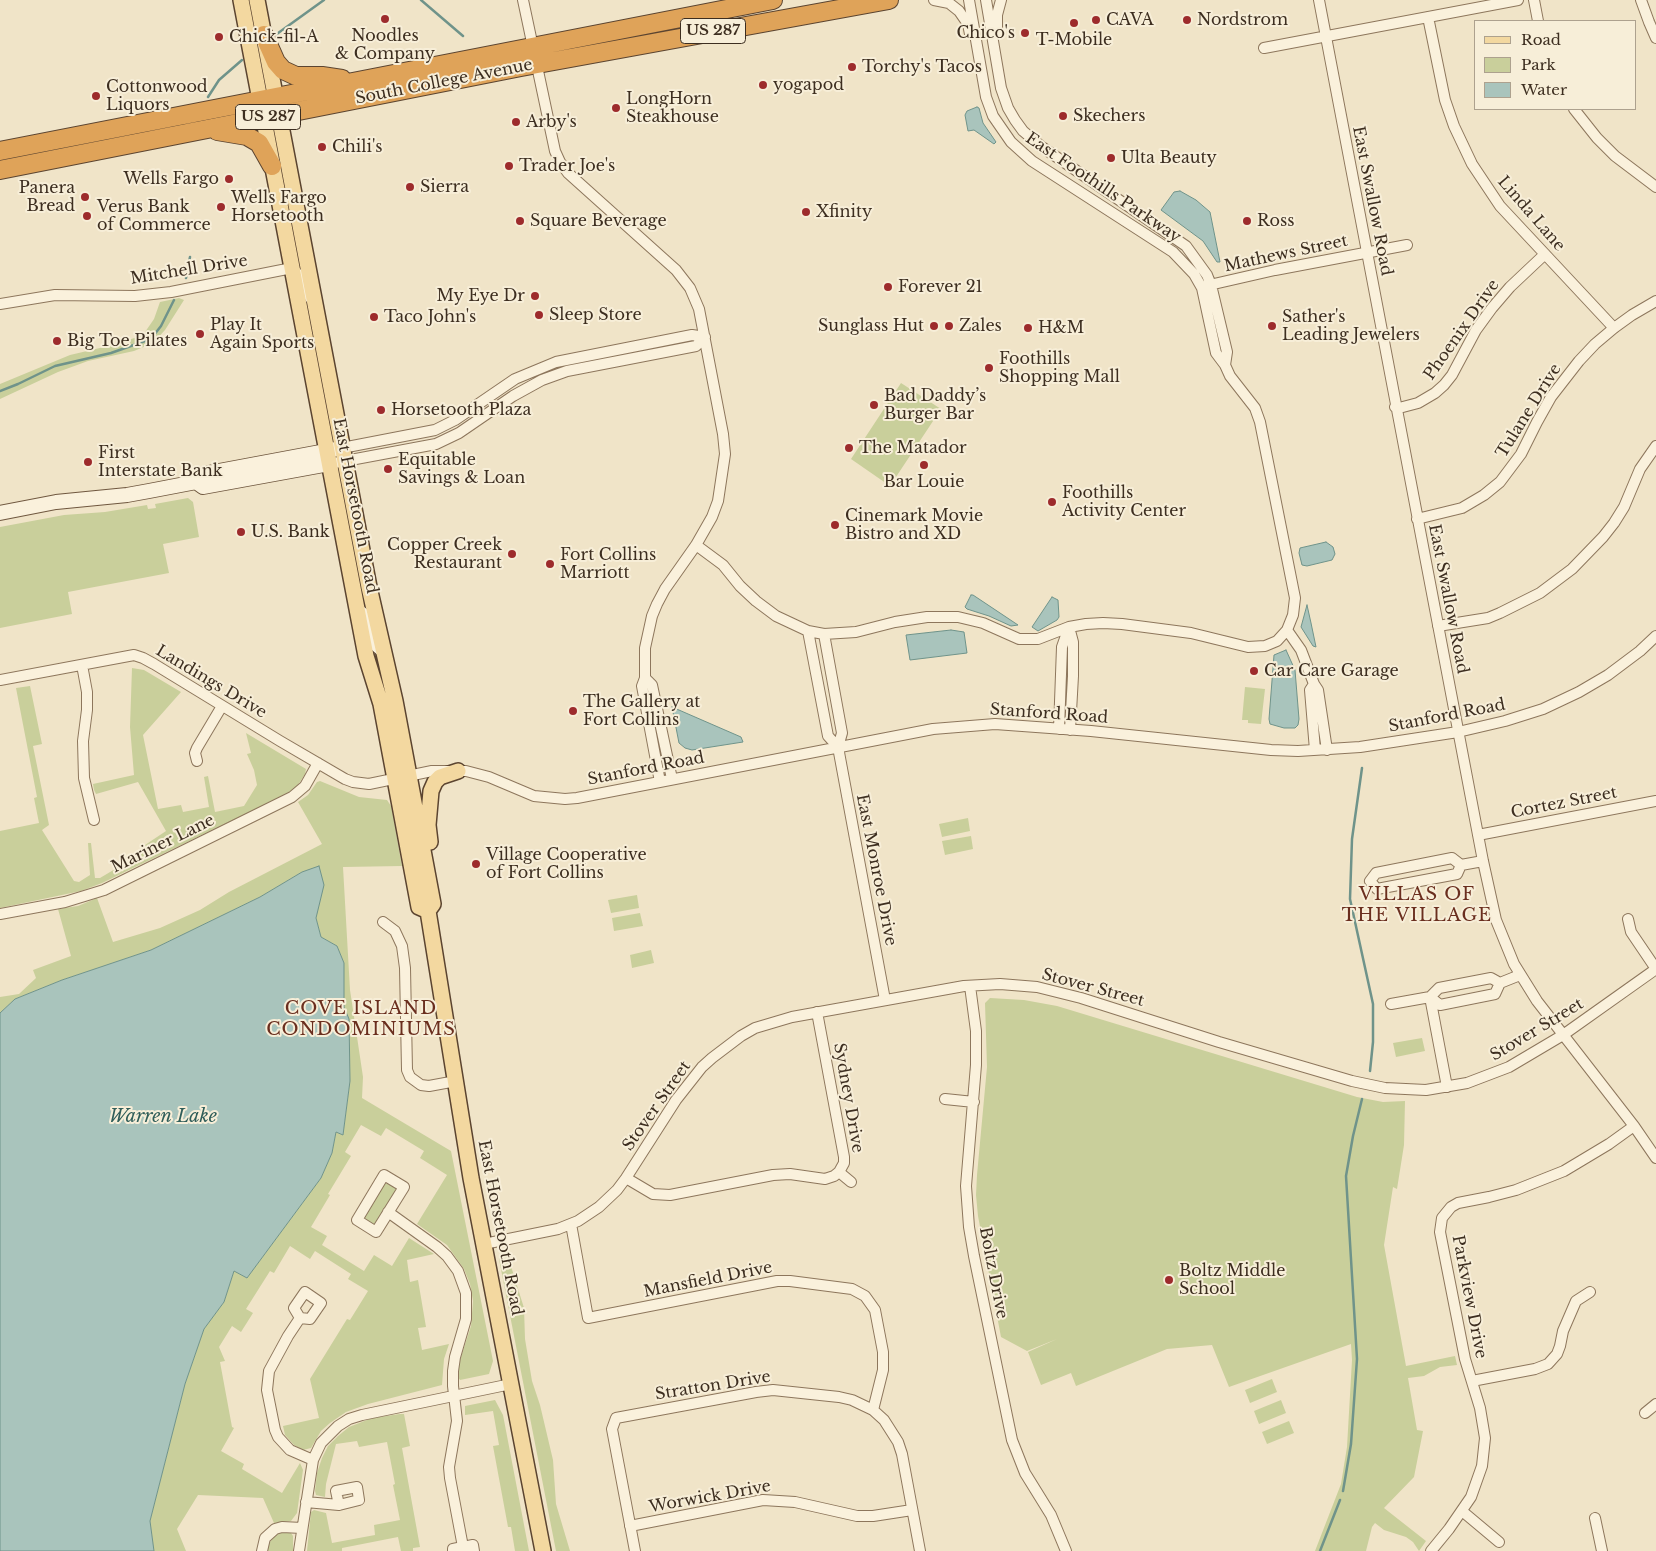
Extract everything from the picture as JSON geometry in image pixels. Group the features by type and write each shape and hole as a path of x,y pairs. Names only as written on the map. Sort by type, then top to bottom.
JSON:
{"highway":[{"name":"South College Avenue","path":"0,170 271,117 773,0"},
{"name":"South College Avenue","path":"0,151 354,82 534,56 889,0"},
{"path":"264,35 276,62 283,70 296,76 322,76 354,82"},
{"path":"207,129 247,136 258,143 272,166"},
{"path":"45,161 50,152 86,140 104,131"}],"main road":[{"path":"241,0 268,98"},
{"path":"257,1 264,35 268,98"},
{"name":"East Horsetooth Road","path":"268,98 315,308 372,603 395,701 402,776"},
{"name":"East Horsetooth Road","path":"271,117 272,166 366,656 402,776 430,906 456,1082 484,1244 543,1551"},
{"path":"430,906 437,895 428,834 431,791 435,782 440,777 458,771"}],"street":[{"path":"523,0 551,141 560,162 568,173 652,246 685,279 699,309 723,434 725,454 718,501 696,545 665,589 652,616 645,648 645,678 642,686 660,782"},
{"path":"934,0 949,3 959,11 968,24 972,38 978,46"},
{"name":"East Foothills Parkway","path":"969,0 989,105 1001,129 1011,142 1032,161 1173,252 1206,286"},
{"name":"East Foothills Parkway","path":"986,0 1005,99 1015,120 1023,131 1042,147 1186,246 1207,275 1206,286 1216,353 1230,376 1255,408 1260,422 1295,598 1293,614 1287,630"},
{"path":"995,51 998,40 997,15 1001,0"},
{"name":"East Swallow Road","path":"1319,0 1417,519 1496,920 1505,945 1520,975 1656,1158"},
{"path":"1264,48 1518,0"},
{"path":"1534,0 1538,20"},
{"path":"1641,0 1648,22 1656,38"},
{"name":"Linda Lane","path":"1428,17 1445,100 1462,145 1484,182 1500,206 1614,328"},
{"path":"1575,110 1596,138 1614,156 1656,187"},
{"name":"Mathews Street","path":"1206,286 1407,245"},
{"name":"Phoenix Drive","path":"1396,406 1399,408 1418,403 1444,385 1452,375 1476,330 1492,308 1520,277 1545,254"},
{"path":"292,268 302,278 315,308"},
{"name":"Mitchell Drive","path":"0,304 55,295 135,296 171,292 292,268"},
{"name":"Tulane Drive","path":"1417,519 1462,508 1484,495 1500,482 1521,454 1537,422 1564,378 1595,344 1614,328 1656,301"},
{"path":"0,513 56,502 127,495 196,482 203,474 343,455 427,447 445,440 513,396 556,374 696,346 705,338"},
{"path":"1438,626 1488,618 1500,613 1540,593 1572,569 1614,523 1624,507 1640,469 1656,446"},
{"path":"344,542 354,560 360,587 372,603"},
{"path":"696,545 723,565 740,586 776,616 808,631 824,634 856,632 895,622 934,617 969,619 1019,639 1038,638 1086,624 1103,623 1162,628 1191,633 1248,648 1264,646 1278,641 1287,630 1301,650 1318,690 1327,750"},
{"path":"357,608 368,616 375,646 383,653"},
{"path":"1064,729 1062,645 1069,628"},
{"name":"East Monroe Drive","path":"808,631 828,736 838,747"},
{"name":"East Monroe Drive","path":"824,634 842,734 838,747 885,1000"},
{"name":"Stanford Road","path":"402,776 432,771 477,773 534,796 555,799 577,798 933,729 994,724 1064,729 1271,750 1327,750 1360,747 1458,732 1521,716 1564,700 1608,675 1640,651 1656,636"},
{"name":"Landings Drive","path":"0,680 127,656 143,658 345,779 369,784 402,776"},
{"path":"82,665 87,692 83,749 84,778 94,820"},
{"path":"645,678 652,685 672,779"},
{"path":"1314,684 1310,690 1315,750"},
{"path":"197,761 195,753 197,748 222,706"},
{"name":"Mariner Lane","path":"0,914 65,902 104,890 292,797 305,786 318,763"},
{"name":"Cortez Street","path":"1478,835 1656,801"},
{"path":"1461,865 1457,874 1377,889 1370,881 1376,873 1452,858 1461,865 1483,861"},
{"path":"1628,919 1631,932 1656,969"},
{"path":"383,922 394,931 402,946 405,968 407,1070 410,1077 421,1085 432,1086 456,1082"},
{"name":"Stover Street","path":"484,1244 548,1231 571,1224 599,1207 617,1190 626,1178 676,1100 702,1067 741,1036 755,1028 792,1017 941,989 1014,984 1060,992 1219,1042 1370,1086 1404,1090 1448,1087 1488,1076 1509,1067 1563,1034 1656,969"},
{"path":"1430,997 1440,1005 1495,994 1500,983 1520,975"},
{"path":"1391,1004 1430,997 1439,988 1491,978 1500,983"},
{"name":"Boltz Drive","path":"970,986 976,1031 976,1065 967,1176 969,1227 1008,1425 1025,1472 1051,1515 1066,1551"},
{"path":"1430,997 1448,1087"},
{"name":"Sydney Drive","path":"817,1012 844,1157 844,1163 839,1172 851,1182"},
{"path":"945,1099 974,1102"},
{"name":"Parkview Drive","path":"1431,1551 1471,1497 1478,1481 1484,1454 1484,1425 1465,1362 1440,1232 1442,1218 1446,1212 1458,1204 1516,1190 1564,1171 1609,1144 1634,1126"},
{"path":"626,1178 653,1194 670,1195 773,1175 790,1174 824,1179 834,1176 839,1172"},
{"path":"384,1175 404,1187 388,1212 376,1232 357,1220 384,1175"},
{"path":"388,1212 447,1256 458,1271 463,1283 467,1306 466,1320 455,1357 453,1371 457,1421 450,1455 450,1478 458,1549 473,1545 474,1551"},
{"name":"Mansfield Drive","path":"571,1224 588,1318 777,1281 852,1288 860,1292 871,1302 875,1310 883,1352 883,1370 873,1410"},
{"path":"1472,1381 1535,1369 1548,1364 1557,1354 1563,1331 1576,1301 1590,1292"},
{"path":"300,1318 272,1364 267,1381 267,1390 278,1438 290,1450 313,1460"},
{"path":"300,1551 313,1460 321,1443 329,1433 349,1419 362,1415 511,1384"},
{"name":"Stratton Drive","path":"630,1526 612,1429 616,1418 773,1390 839,1397 852,1400 873,1410"},
{"path":"1645,1413 1656,1404"},
{"path":"873,1410 884,1420 898,1442 920,1551"},
{"name":"Worwick Drive","path":"630,1526 763,1500 795,1502 857,1516 873,1516 912,1510"},
{"path":"306,1502 339,1505"},
{"path":"1462,1511 1499,1542"},
{"path":"1595,1518 1602,1551"},
{"path":"630,1526 635,1551"},
{"path":"262,1551 265,1538 275,1529 282,1527 302,1528"}],"green space":[{"path":"179,298 184,300 165,330 153,343 134,351 88,361 58,372 0,399 0,384 70,355 117,344 143,335 154,319 160,302"},
{"path":"901,383 941,409 890,486 851,459"},
{"path":"188,498 193,502 199,537 163,544 169,573 68,592 72,614 0,628 0,527 64,515 105,512 147,505 148,509 156,508 155,504"},
{"path":"132,668 144,670 181,692 143,735 158,809 181,805 183,812 209,807 204,777 208,776 215,812 244,806 257,785 254,770 247,754 251,753 246,733 306,769 305,774 296,788 279,798 102,883 81,891 0,908 0,831 39,823 34,798 37,797 16,688 30,686 42,744 33,746 49,825 42,830 74,881 79,882 90,875 88,843 91,843 95,878 100,878 147,850 145,845 166,831 138,782 96,794 94,790 93,784 134,775 130,727"},
{"path":"1245,687 1265,689 1261,724 1248,723 1248,720 1242,720"},
{"path":"320,781 359,797 387,800 391,806 402,866 343,867 350,990 363,1077 362,1098 451,1151 493,1361 489,1374 460,1380 458,1377 459,1363 471,1326 473,1301 470,1284 464,1269 447,1245 417,1224 447,1175 420,1158 424,1151 386,1128 381,1136 361,1125 345,1152 351,1156 311,1227 327,1236 322,1245 364,1271 374,1255 392,1266 409,1238 434,1254 407,1260 410,1282 418,1280 426,1327 418,1328 422,1350 449,1344 444,1359 442,1385 368,1404 346,1412 321,1431 311,1448 303,1450 294,1445 285,1435 283,1426 319,1418 310,1379 347,1319 350,1320 368,1291 348,1279 351,1274 315,1251 310,1259 290,1246 274,1273 270,1271 246,1309 253,1313 241,1332 232,1326 219,1347 225,1361 220,1362 232,1427 234,1428 221,1451 244,1464 242,1469 282,1493 300,1463 303,1470 297,1513 291,1521 274,1523 263,1498 198,1495 177,1529 186,1551 154,1551 150,1521 185,1384 204,1329 224,1302 234,1271 247,1278 321,1178 332,1153 336,1132 343,1135 350,1081 349,1019 344,1007 344,963 337,946 321,937 316,918 319,901 319,867 302,872 260,897 151,950 62,980 15,999 0,1013 0,997 19,994 36,978 33,970 71,956 58,909 78,906 97,898 113,942 160,928 200,910 229,892 322,844 298,802 308,795 317,782"},
{"path":"968,818 970,831 942,837 939,824"},
{"path":"971,836 973,849 945,855 942,841"},
{"path":"637,895 639,908 611,913 608,900"},
{"path":"640,913 643,926 614,931 612,918"},
{"path":"651,950 654,963 632,968 630,955"},
{"name":"Boltz Middle School","path":"990,998 1024,1000 1057,1006 1357,1097 1383,1102 1405,1101 1404,1145 1397,1189 1393,1187 1384,1245 1406,1366 1455,1356 1457,1365 1440,1367 1424,1376 1408,1378 1417,1430 1423,1431 1414,1477 1384,1508 1426,1541 1419,1551 1413,1542 1406,1537 1384,1530 1375,1523 1372,1527 1366,1551 1315,1551 1341,1484 1347,1447 1352,1360 1351,1344 1229,1387 1212,1345 1167,1349 1076,1386 1071,1373 1041,1385 1028,1352 1057,1339 1027,1351 1001,1337 978,1216 976,1195 987,1067 985,1003"},
{"path":"1422,1038 1425,1051 1396,1057 1393,1043"},
{"path":"385,1183 395,1187 396,1190 373,1225 364,1220 364,1218"},
{"path":"509,1252 510,1263 524,1308 525,1339 532,1381 540,1405 553,1460 556,1504 570,1551 556,1551 499,1259 500,1255"},
{"path":"1272,1379 1277,1392 1250,1403 1245,1390"},
{"path":"495,1400 503,1415 529,1551 515,1551 511,1527 508,1527 493,1446 499,1445 493,1411 465,1415 465,1406"},
{"path":"1281,1400 1286,1413 1259,1424 1254,1411"},
{"path":"404,1414 410,1446 402,1448 420,1547 413,1548 413,1551 401,1551 398,1537 342,1548 342,1551 307,1551 311,1512 314,1510 326,1513 332,1543 375,1535 374,1525 400,1520 387,1442 359,1447 357,1441 336,1444 326,1484 325,1497 316,1495 315,1491 317,1473 322,1458 328,1446 338,1436 349,1427 372,1418"},
{"path":"1289,1421 1294,1433 1267,1444 1262,1432"},
{"path":"284,1532 291,1533 293,1536 293,1551 268,1551 268,1544 276,1535"}],"water":[{"path":"979,108 983,123 996,142 994,144 974,130 968,131 965,115 967,111"},
{"path":"1180,191 1196,200 1210,212 1220,262 1217,262 1203,241 1161,210 1174,192"},
{"path":"1326,542 1333,547 1335,554 1332,560 1307,566 1302,565 1299,553 1300,548"},
{"path":"971,595 1018,625 1011,626 967,609 965,607"},
{"path":"1052,597 1058,600 1059,617 1038,631 1032,627"},
{"path":"1307,605 1316,647 1313,646 1301,627"},
{"path":"951,630 964,632 967,653 910,660 906,635"},
{"path":"1286,650 1295,670 1299,719 1298,725 1295,728 1284,728 1270,724 1269,719 1274,655"},
{"path":"672,707 741,737 743,742 692,750 685,748 679,743"},
{"name":"Warren Lake","path":"319,866 324,885 316,918 321,937 337,946 344,963 344,1007 349,1019 350,1081 343,1135 336,1132 332,1153 321,1178 247,1278 234,1271 224,1302 204,1329 185,1384 150,1521 154,1551 0,1551 0,1013 15,999 62,980 151,950 260,897 302,872"}],"waterway":[{"path":"274,36 324,0"},
{"path":"421,0 463,36"},
{"path":"208,97 219,80 242,60"},
{"path":"186,278 190,257"},
{"path":"0,391 55,366 111,353 145,341 154,335 161,326 174,300"},
{"path":"1362,768 1352,839 1350,899 1373,1004 1373,1042 1370,1071"},
{"path":"1343,1491 1351,1444 1357,1359 1346,1176 1362,1099"},
{"path":"1320,1551 1340,1500"}],"place":[{"name":"Noodles & Company","path":"385,19"},
{"name":"CAVA","path":"1096,20"},
{"name":"Nordstrom","path":"1187,20"},
{"name":"T-Mobile","path":"1074,23"},
{"name":"Chico's","path":"1025,33"},
{"name":"Chick-fil-A","path":"219,37"},
{"name":"Torchy's Tacos","path":"852,67"},
{"name":"yogapod","path":"763,85"},
{"name":"Cottonwood Liquors","path":"96,96"},
{"name":"LongHorn Steakhouse","path":"616,108"},
{"name":"Skechers","path":"1063,116"},
{"name":"Arby's","path":"516,122"},
{"name":"Chili's","path":"322,147"},
{"name":"Ulta Beauty","path":"1111,158"},
{"name":"Trader Joe's","path":"509,166"},
{"name":"Wells Fargo","path":"229,179"},
{"name":"Sierra","path":"410,187"},
{"name":"Panera Bread","path":"85,197"},
{"name":"Wells Fargo Horsetooth","path":"221,207"},
{"name":"Xfinity","path":"806,212"},
{"name":"Verus Bank of Commerce","path":"87,216"},
{"name":"Square Beverage","path":"520,221"},
{"name":"Ross","path":"1247,221"},
{"name":"Forever 21","path":"888,287"},
{"name":"My Eye Dr","path":"535,296"},
{"name":"Sleep Store","path":"539,315"},
{"name":"Taco John's","path":"374,317"},
{"name":"Sunglass Hut","path":"934,326"},
{"name":"Zales","path":"949,326"},
{"name":"Sather's Leading Jewelers","path":"1272,326"},
{"name":"H&M","path":"1028,328"},
{"name":"Play It Again Sports","path":"200,334"},
{"name":"Big Toe Pilates","path":"57,341"},
{"name":"Foothills Shopping Mall","path":"989,368"},
{"name":"Bad Daddy’s Burger Bar","path":"874,405"},
{"name":"Horsetooth Plaza","path":"381,410"},
{"name":"The Matador","path":"849,448"},
{"name":"First Interstate Bank","path":"88,462"},
{"name":"Bar Louie","path":"924,465"},
{"name":"Equitable Savings & Loan","path":"388,469"},
{"name":"Foothills Activity Center","path":"1052,502"},
{"name":"Cinemark Movie Bistro and XD","path":"835,525"},
{"name":"U.S. Bank","path":"241,532"},
{"name":"Copper Creek Restaurant","path":"512,554"},
{"name":"Fort Collins Marriott","path":"550,564"},
{"name":"Car Care Garage","path":"1254,671"},
{"name":"The Gallery at Fort Collins","path":"573,711"},
{"name":"Village Cooperative of Fort Collins","path":"476,864"},
{"name":"Boltz Middle School","path":"1169,1280"}],"district":[{"name":"VILLAS OF THE VILLAGE","path":"1417,905"},
{"name":"COVE ISLAND CONDOMINIUMS","path":"361,1019"}]}
